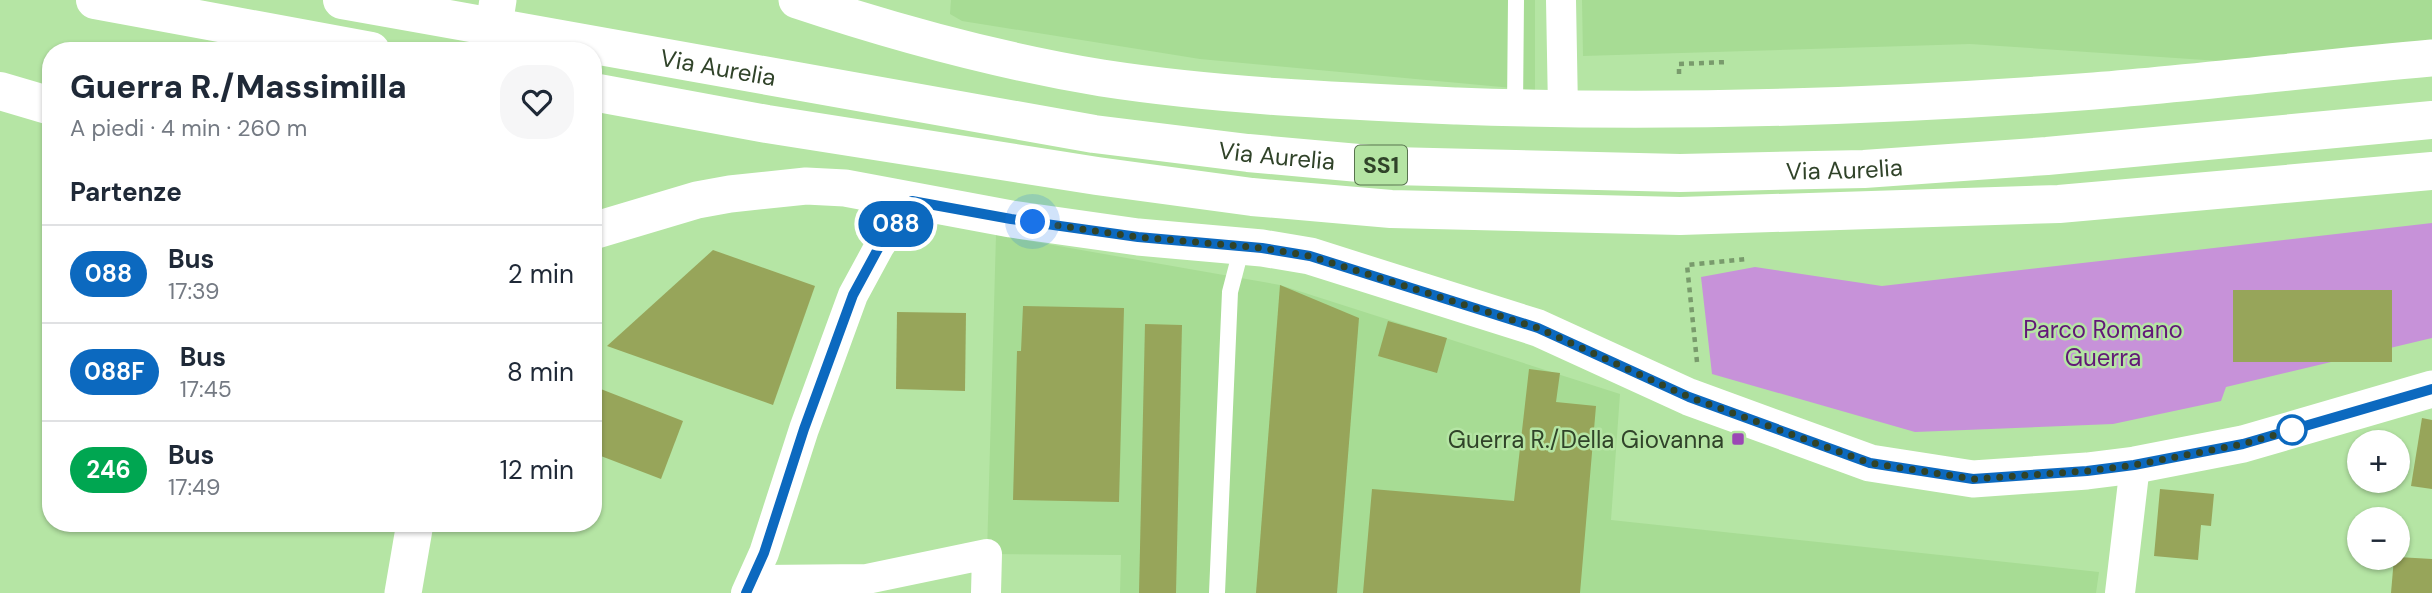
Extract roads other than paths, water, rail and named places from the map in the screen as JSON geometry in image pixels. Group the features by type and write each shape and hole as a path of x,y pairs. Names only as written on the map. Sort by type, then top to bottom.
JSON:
{"highway":[{"path":"95,0 322,42"},
{"name":"Via Aurelia","path":"342,0 578,42"},
{"name":"Via Aurelia","path":"602,46 1094,134 1248,153 1392,166 1679,173 1864,169 2047,156 2432,120"},
{"path":"0,91 42,103"},
{"name":"Via Aurelia","path":"602,94 767,124 1097,176 1252,197 1391,209 1680,216 2046,204 2432,171"}],"street":[{"path":"491,42 498,0"},
{"path":"797,0 952,46 1104,78 1301,98 1515,108 1681,110 1954,100 2098,90 2432,58"},
{"path":"1561,0 1563,108"},
{"path":"602,228 697,201 774,188 806,186 845,188 1011,219 1138,237 1242,246 1310,256 1538,328 1689,397 1870,463 1973,479 2134,465 2243,444 2432,389"},
{"path":"912,201 879,247 853,295 804,429 764,553 749,586 867,579 987,554 986,593"},
{"path":"2120,593 2134,465"},
{"path":"403,593 413,532"}],"lane":[{"path":"1515,108 1516,0"},
{"path":"1217,593 1230,292 1242,246"}],"place":[{"name":"Guerra R./Della Giovanna","path":"1738,439"}],"park label":[{"name":"Parco Romano Guerra","path":"2103,343"}]}
